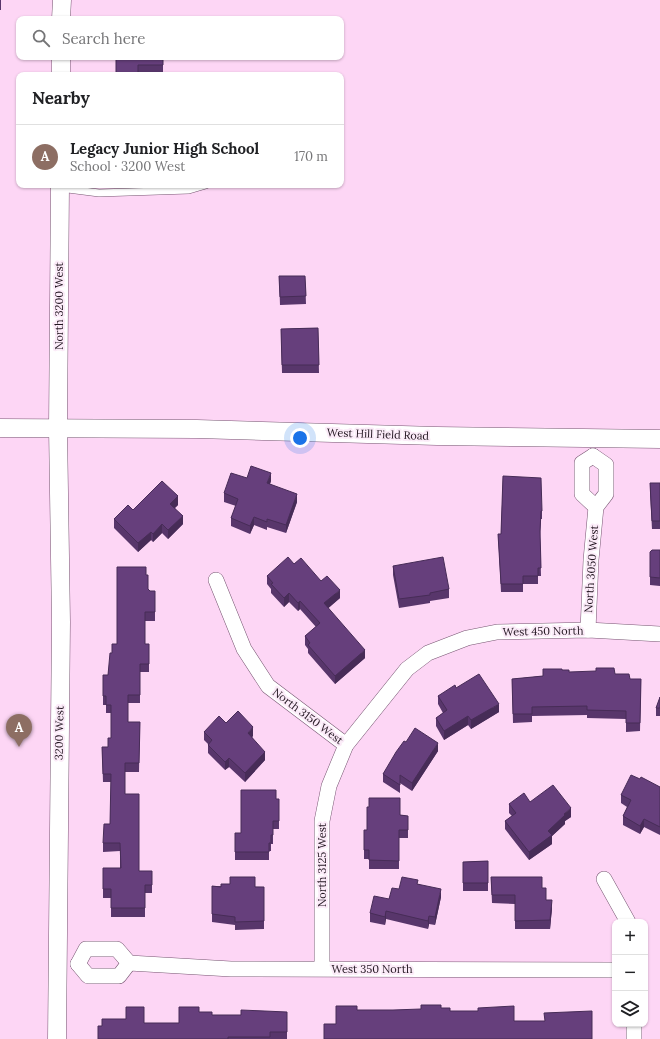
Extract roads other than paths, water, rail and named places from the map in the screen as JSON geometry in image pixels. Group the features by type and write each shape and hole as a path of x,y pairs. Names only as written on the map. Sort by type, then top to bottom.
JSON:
{"street":[{"path":"61,16 62,0"},
{"path":"61,60 61,72"},
{"name":"North 3200 West","path":"58,428 60,188"},
{"name":"West Hill Field Road","path":"0,428 197,429 660,439"},
{"name":"3200 West","path":"57,1039 60,622 58,428"},
{"path":"593,438 593,456 582,463 582,494 596,507"},
{"name":"North 3050 West","path":"588,630 591,560 596,507 606,494 606,465 593,456"},
{"name":"North 3150 West","path":"216,580 244,649 268,686 346,745"},
{"name":"West 450 North","path":"428,653 467,638 497,632 588,630 660,634"},
{"name":"North 3125 West","path":"322,968 322,821 329,786 346,745 407,669 428,653"},
{"path":"604,879 626,919"},
{"path":"86,949 117,949 129,963 119,976 88,976 78,964 86,949"},
{"name":"West 350 North","path":"129,963 231,969 322,968 612,970"},
{"path":"58,964 78,964"},
{"path":"634,1027 634,1039"}],"lane":[{"path":"71,188 99,193 189,190 196,188"}],"place":[{"name":"Legacy Junior High School","path":"19,747"}]}
